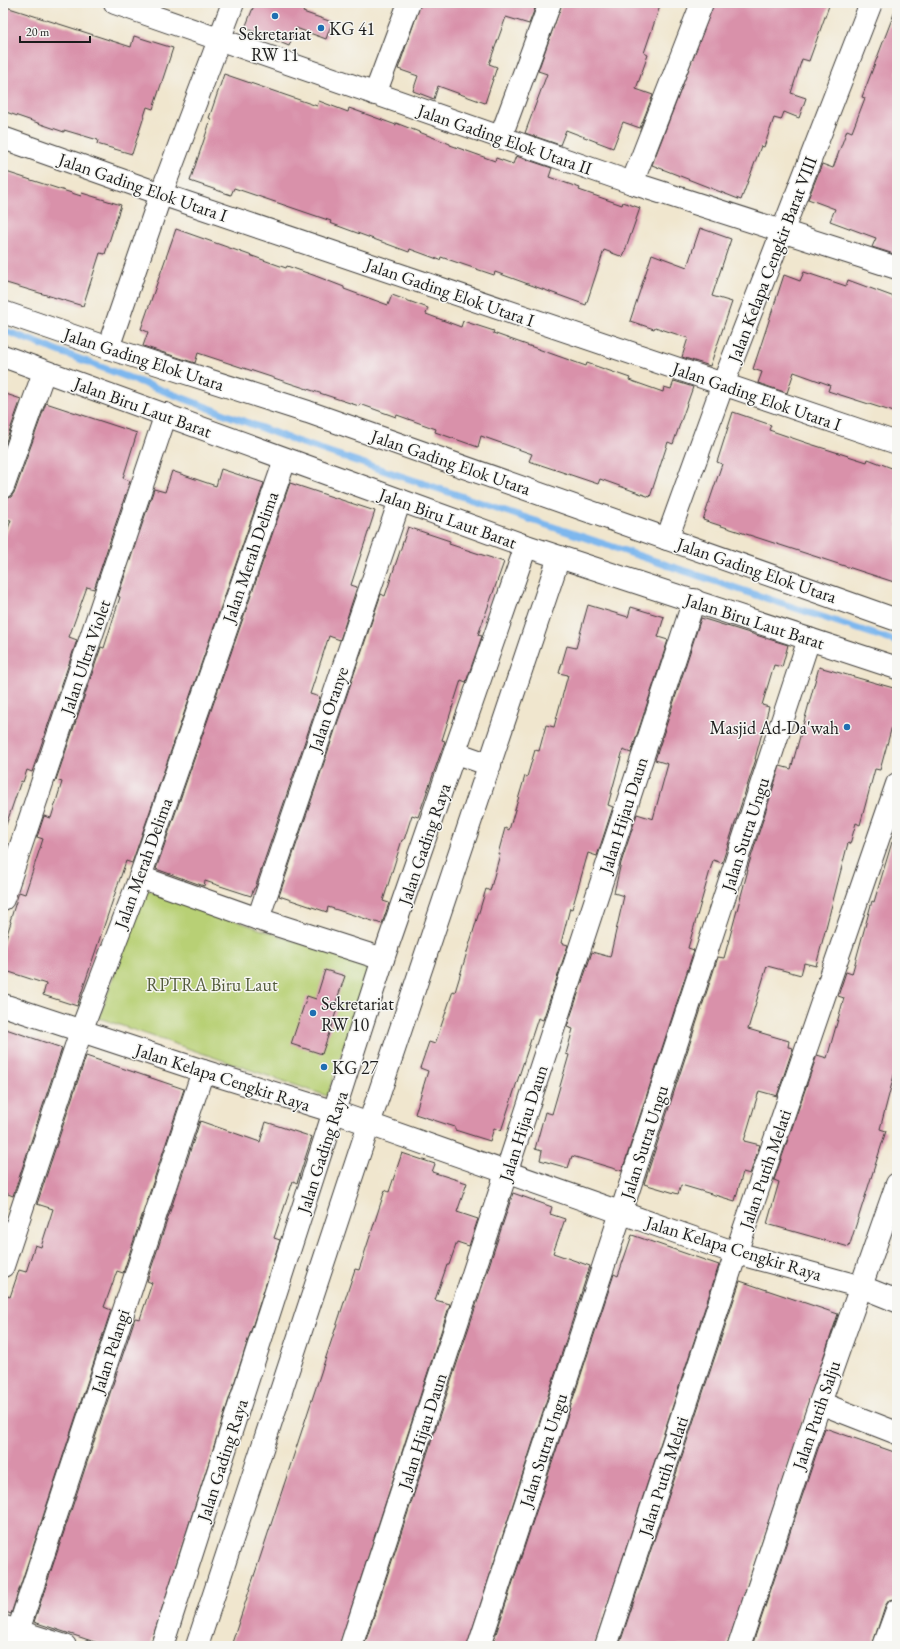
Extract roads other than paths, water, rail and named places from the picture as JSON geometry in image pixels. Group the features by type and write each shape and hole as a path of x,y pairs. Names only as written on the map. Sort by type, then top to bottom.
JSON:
{"street":[{"name":"Jalan Gading Elok Utara II","path":"115,3 218,40 501,136 632,183 897,268"},
{"path":"108,348 161,194 233,3"},
{"path":"375,94 409,3"},
{"path":"501,136 550,3"},
{"path":"632,183 702,3"},
{"name":"Jalan Kelapa Cengkir Barat VIII","path":"667,539 723,384 871,3"},
{"name":"Jalan Gading Elok Utara I","path":"3,138 161,194 897,443"},
{"name":"Jalan Gading Elok Utara","path":"3,312 108,348 308,412 897,620"},
{"name":"Jalan Biru Laut Barat","path":"3,356 44,372 166,414 285,460 559,558 694,600 897,668"},
{"path":"3,487 44,372"},
{"name":"Jalan Ultra Violet","path":"3,899 166,414"},
{"name":"Jalan Merah Delima","path":"3,1266 81,1031 140,877 285,460"},
{"name":"Jalan Oranye","path":"258,918 400,500"},
{"name":"Jalan Gading Raya","path":"163,1646 383,959 456,753 526,546"},
{"name":"Jalan Gading Raya","path":"197,1646 369,1124 559,558"},
{"name":"Jalan Hijau Daun","path":"351,1646 694,600"},
{"name":"Jalan Sutra Ungu","path":"479,1646 809,639"},
{"path":"456,753 490,765"},
{"name":"Jalan Putih Melati","path":"606,1646 736,1253 897,784"},
{"path":"140,877 383,959"},
{"name":"Jalan Kelapa Cengkir Raya","path":"3,1005 203,1071 335,1112 736,1253 862,1287 897,1301"},
{"name":"Jalan Pelangi","path":"11,1635 203,1071"},
{"name":"Jalan Putih Salju","path":"739,1646 820,1403 897,1184"},
{"path":"820,1403 897,1433"},
{"path":"884,1646 897,1610"},
{"path":"11,1635 65,1646"}],"waterway":[{"path":"3,330 296,441 897,642"}],"place":[{"name":"Sekretariat RW 11","path":"275,16"},
{"name":"KG 41","path":"321,28"},
{"name":"Masjid Ad-Da'wah","path":"847,727"},
{"name":"Sekretariat RW 10","path":"313,1013"},
{"name":"KG 27","path":"324,1067"}],"park label":[{"name":"RPTRA Biru Laut","path":"212,984"}]}
